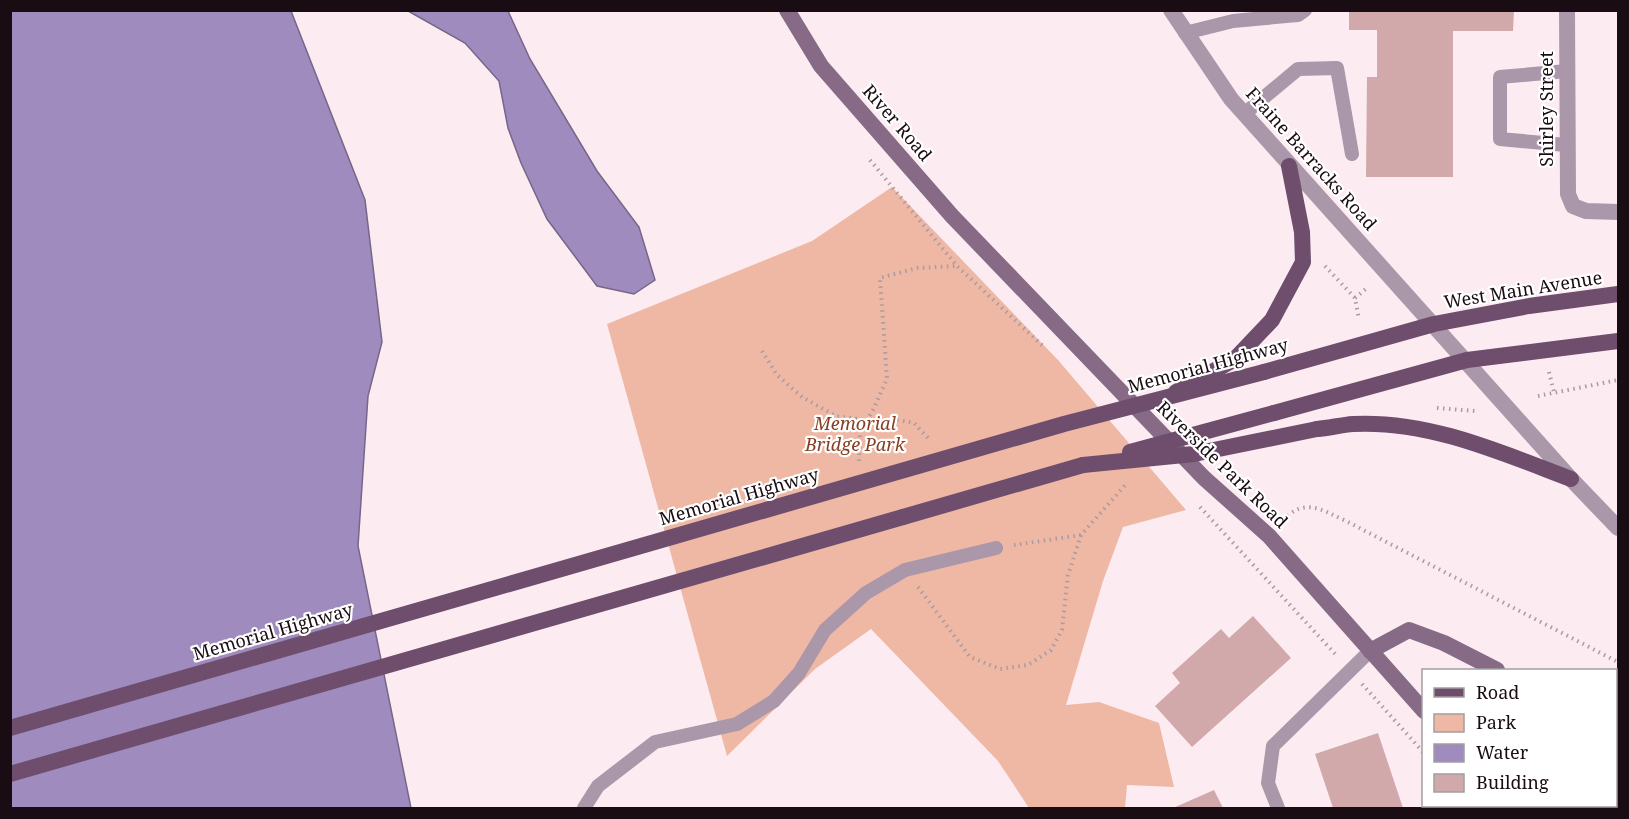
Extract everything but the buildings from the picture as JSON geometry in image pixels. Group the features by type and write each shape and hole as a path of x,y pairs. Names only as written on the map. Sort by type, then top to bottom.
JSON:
{"main road":[{"name":"River Road","path":"786,10 821,66 987,254"},
{"path":"1167,397 1235,359 1272,320 1302,262 1302,232 1289,166"},
{"name":"Riverside Park Road","path":"987,254 1204,478 1269,537 1422,709"},
{"name":"West Main Avenue","path":"1434,324 1529,306 1618,294"},
{"name":"Memorial Highway","path":"10,728 1064,424 1264,372 1434,324"},
{"path":"10,774 1083,465 1467,360 1618,340"},
{"path":"1083,465 1194,454 1353,424 1383,425 1448,435 1571,479"},
{"path":"1370,651 1409,630 1444,643 1495,669"}],"street":[{"name":"Fraine Barracks Road","path":"1171,10 1231,99 1289,166 1434,324"},
{"name":"Shirley Street","path":"1567,10 1568,194 1573,206 1586,211 1618,212"},
{"path":"1434,324 1571,479 1618,528"}],"lane":[{"path":"1185,33 1233,21 1298,15 1305,10"},
{"path":"1244,114 1298,69 1337,68 1352,154"},
{"path":"1566,145 1500,139 1500,77 1567,71"},
{"path":"584,808 598,786 655,742 737,724 774,701 800,673 825,630 866,593 905,570 996,548"},
{"path":"1278,808 1268,783 1273,746 1370,651"}],"path":[{"path":"1319,260 1354,298 1359,319"},
{"path":"1354,298 1367,288"},
{"path":"762,351 777,375 802,397 836,416 867,420 893,419 914,423 933,443"},
{"path":"1549,372 1554,392"},
{"path":"1538,396 1618,380"},
{"path":"1431,408 1475,411"},
{"path":"1269,537 1292,511 1311,506 1346,520 1618,662"},
{"path":"996,548 1081,535"}],"green space":[{"name":"Memorial Bridge Park","path":"892,187 1058,360 1186,510 1123,527 1103,581 1066,705 1099,702 1159,723 1174,787 1127,785 1125,808 1029,808 998,761 871,629 815,669 727,756 607,324 812,241"}],"water":[{"path":"10,11 291,11 365,200 382,342 368,396 358,546 411,808 11,808"},
{"path":"408,11 508,11 530,59 597,171 639,227 655,280 634,294 597,286 547,219 521,163 508,128 499,81 465,43"}]}
